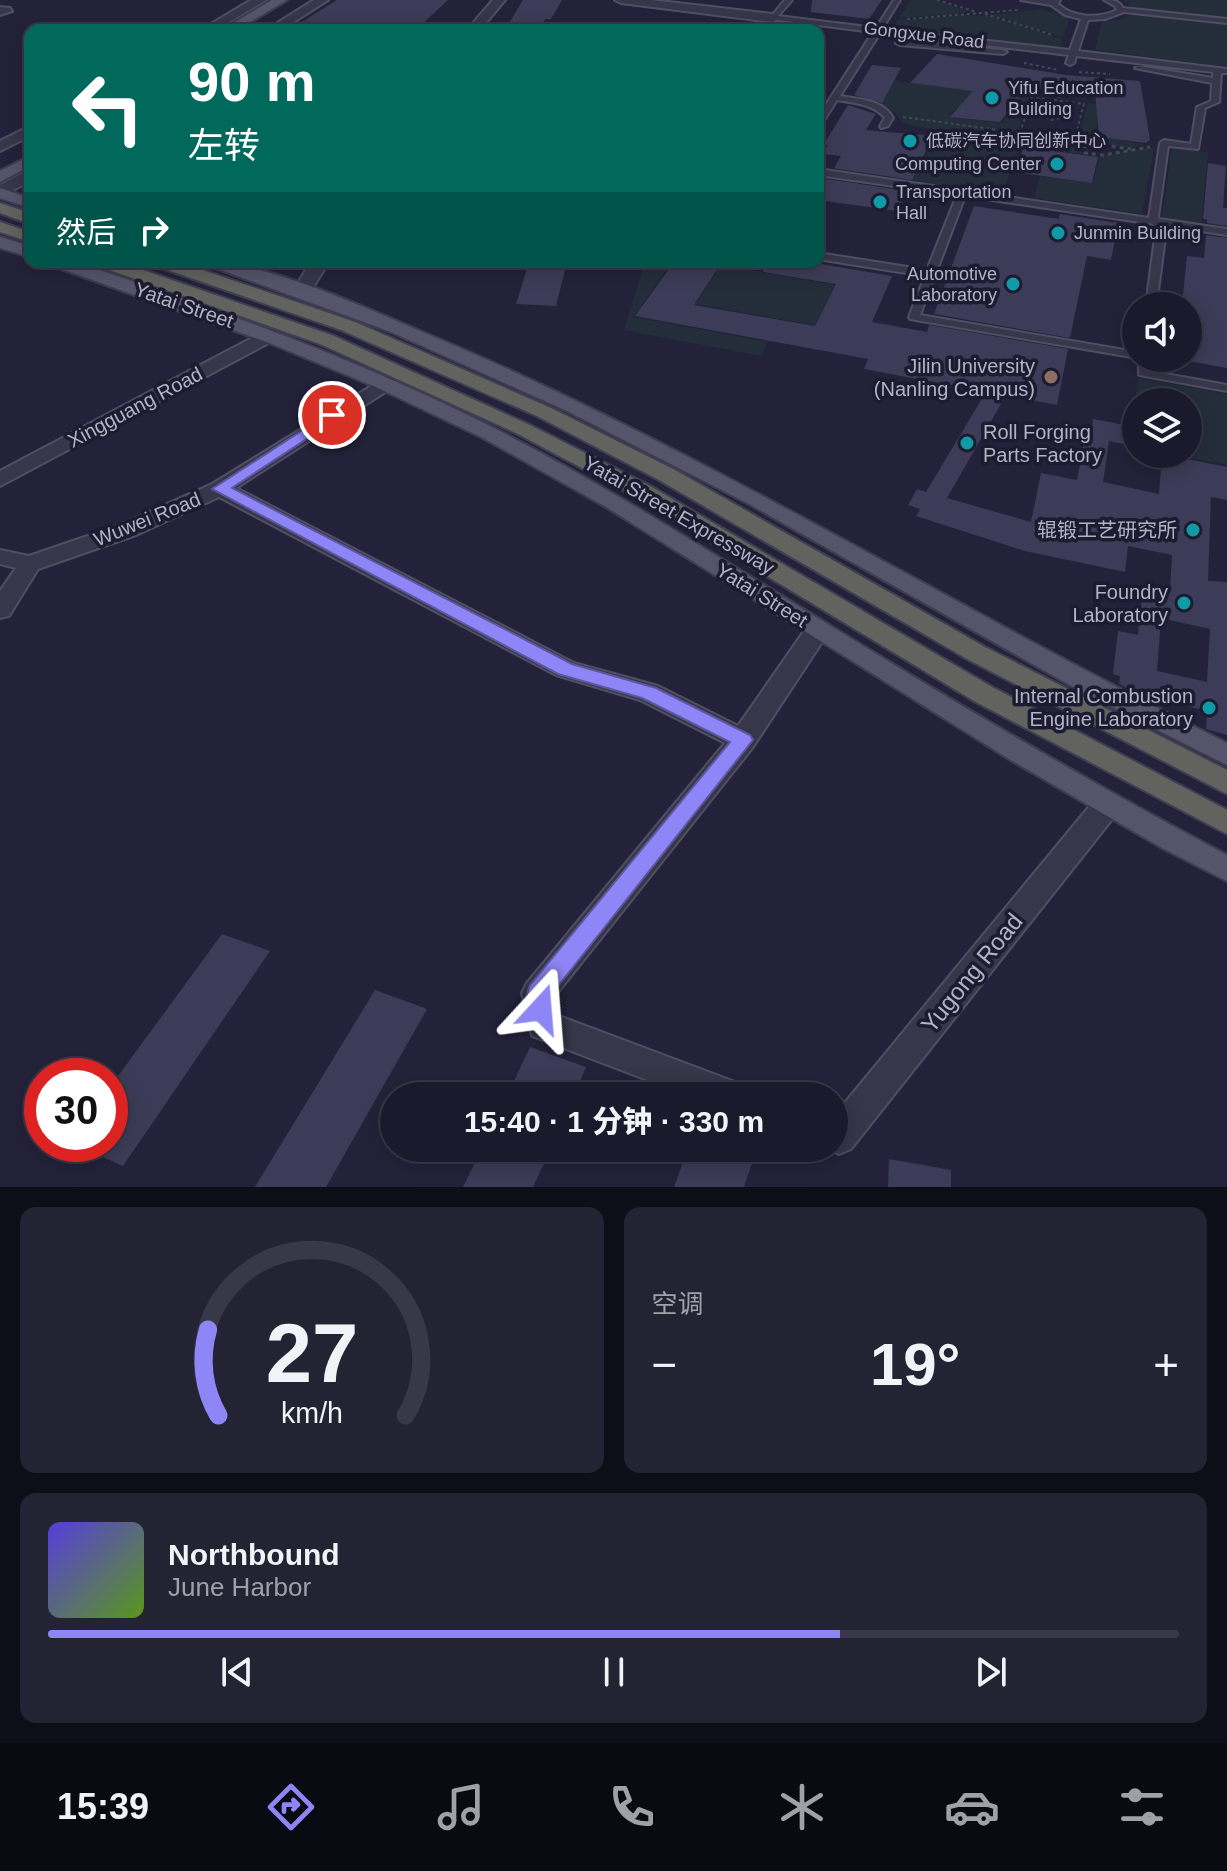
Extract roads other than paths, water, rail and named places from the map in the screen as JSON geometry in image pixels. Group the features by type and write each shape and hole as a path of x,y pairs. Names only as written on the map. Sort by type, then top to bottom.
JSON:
{"highway":[{"path":"0,208 24,217"},
{"path":"0,227 24,235"},
{"name":"Yatai Street Expressway","path":"122,268 275,319 465,401 598,467 983,694 1227,823"},
{"name":"Yatai Street Expressway","path":"180,268 321,316 486,386 621,451 976,653 1227,783"},
{"path":"1180,760 1227,772"}],"main road":[{"path":"239,24 281,0"},
{"path":"261,24 302,0"},
{"path":"0,161 24,147"},
{"path":"0,177 24,163"},
{"path":"0,192 24,201"},
{"path":"4,244 24,250"},
{"name":"Yatai Street","path":"76,268 269,335 386,383 549,466 1107,805 1227,869"},
{"path":"234,268 302,291 466,356 613,425 787,517 1028,653 1227,755"}],"street":[{"path":"218,24 260,0"},
{"path":"282,24 322,0"},
{"path":"478,24 499,0"},
{"name":"Gongxue Road","path":"621,0 773,18"},
{"path":"0,147 24,133"},
{"path":"0,192 24,178"},
{"path":"302,291 316,268"},
{"name":"Xingguang Road","path":"0,480 269,335"},
{"name":"Wuwei Road","path":"30,564 128,530 220,489 386,383"},
{"path":"220,489 565,669 649,693 743,740"},
{"path":"0,557 30,564 0,610"},
{"path":"694,1082 544,1025 538,993 743,740 818,630"},
{"name":"Yugong Road","path":"848,1126 1107,805"}],"lane":[{"path":"773,18 789,0"},
{"path":"824,114 897,0"},
{"path":"1024,0 1056,4 1085,17 1110,16 1121,10"},
{"path":"1107,0 1121,10 1227,21"},
{"path":"1085,17 1071,59 1220,74 1215,102 1201,107 1195,147 1164,143 1153,217 1161,230 1153,292"},
{"name":"Gongxue Road","path":"773,18 906,33 900,43 1071,59"},
{"path":"824,103 832,101 874,105 889,115 884,126"},
{"path":"824,173 1227,232"},
{"path":"962,193 914,317 1122,353"},
{"path":"824,257 930,274"},
{"path":"1143,372 1227,388"}],"place":[{"name":"Yifu Education Building","path":"992,98"},
{"name":"低碳汽车协同创新中心","path":"910,141"},
{"name":"Computing Center","path":"1057,164"},
{"name":"Transportation Hall","path":"880,202"},
{"name":"Junmin Building","path":"1058,233"},
{"name":"Automotive Laboratory","path":"1013,284"},
{"name":"Jilin University (Nanling Campus)","path":"1051,377"},
{"name":"Roll Forging Parts Factory","path":"967,443"},
{"name":"辊锻工艺研究所","path":"1193,530"},
{"name":"Foundry Laboratory","path":"1184,603"},
{"name":"Internal Combustion Engine Laboratory","path":"1209,708"}]}
